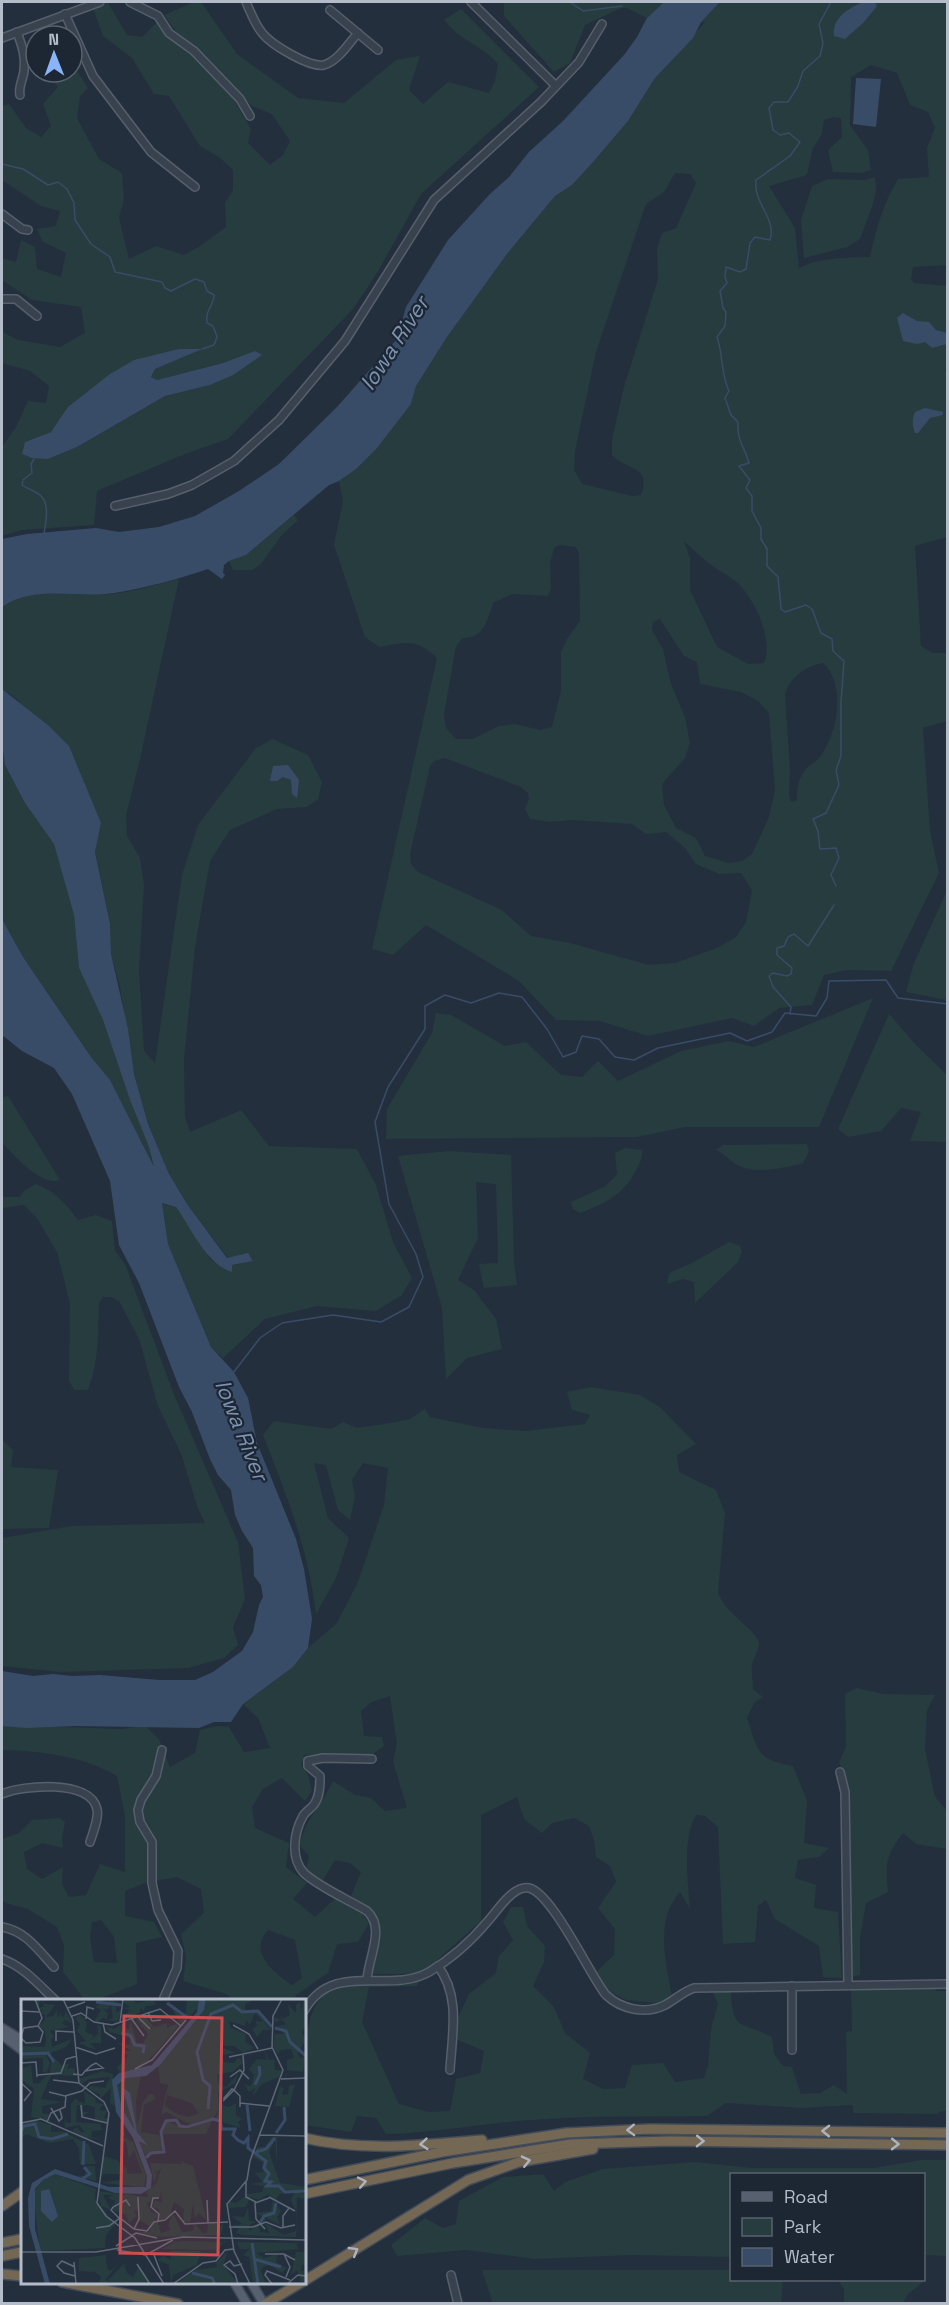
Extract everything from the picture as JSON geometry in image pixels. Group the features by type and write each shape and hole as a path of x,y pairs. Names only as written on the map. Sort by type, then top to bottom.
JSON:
{"highway":[{"path":"306,2138 340,2145 382,2147 650,2129 948,2133"},
{"path":"306,2180 442,2152 566,2133"},
{"path":"306,2280 407,2219 452,2188 480,2175 519,2162 578,2151 670,2141"},
{"path":"306,2194 543,2147 670,2141 948,2145"},
{"path":"2,2206 21,2193"},
{"path":"2,2243 21,2239"},
{"path":"2,2256 21,2252"},
{"path":"2,2274 21,2276"},
{"path":"68,2284 178,2304"},
{"path":"265,2304 300,2284"}],"main road":[{"path":"2,2028 21,2039"},
{"path":"2,2035 21,2049"},
{"path":"235,2284 247,2304"},
{"path":"252,2284 265,2304"}],"street":[{"path":"2,38 100,2"},
{"path":"130,2 158,16 169,33 194,51 235,93 250,116"},
{"path":"246,2 255,23 266,37 288,52 316,65 324,65 331,61 358,33"},
{"path":"471,2 555,85"},
{"path":"330,10 378,50"},
{"path":"65,14 93,76 151,152 195,187"},
{"path":"116,506 168,494 192,485 234,461 290,409 314,375 345,341 434,200 541,102 579,62 602,24"},
{"path":"17,32 25,62 18,89 20,95"},
{"path":"2,214 22,229 28,230"},
{"path":"2,298 16,300 37,316"},
{"path":"162,1750 156,1776 141,1800 138,1810 140,1822 152,1840 152,1883 158,1910 178,1951 177,1968 164,1999"},
{"path":"367,1980 376,1935 374,1918 368,1911 304,1872 297,1861 295,1849 297,1828 305,1813 315,1802 320,1789 320,1776 308,1766 308,1761 323,1758 372,1759"},
{"path":"840,1772 845,1792 848,1985"},
{"path":"2,1794 20,1789 48,1786 85,1794 94,1801 98,1812 90,1842"},
{"path":"306,2009 317,1995 330,1986 345,1982 413,1978 438,1966 478,1932 510,1895 519,1889 526,1888 535,1890 541,1896 584,1957 601,1990 622,2006 654,2009 694,1988 948,1983"},
{"path":"2,1927 14,1930 26,1937 54,1967"},
{"path":"2,1959 25,1972 53,1999"},
{"path":"438,1966 447,1981 453,2004 450,2070"},
{"path":"792,1986 792,2050"},
{"path":"452,2275 458,2304"}],"green space":[{"path":"194,2 201,2 237,54 298,98 344,103 396,60 420,56 409,90 423,104 448,82 489,93 495,81 498,64 492,57 457,33 444,20 461,9 539,87 421,194 377,273 353,309 228,439 185,454 97,491 94,525 22,530 2,536 2,447 16,427 28,401 46,403 49,386 30,371 2,363 2,332 18,340 60,347 85,333 81,307 32,300 2,280 2,258 16,262 21,240 35,247 37,269 61,277 66,253 42,241 37,229 56,226 60,211 41,206 2,180 2,106 9,104 26,128 41,137 51,126 43,104 58,87 55,84 84,84 84,82 88,88 80,96 77,118 99,159 122,173 124,200 119,217 129,259 156,246 184,255 226,227 225,203 233,190 233,170 219,157 200,146 169,96 154,94 132,58 103,36 93,8 108,3 127,35 142,37 157,22 165,33 198,60 232,97 251,129 248,143 270,165 283,155 290,141 272,114 252,106 207,57 179,35 164,15","holes":["179,349 200,349 155,369 151,377 157,380 223,363 255,351 210,385 165,396 77,447 48,459 25,442 51,432"]},
{"path":"504,2 664,2 647,18 627,8 621,8 585,25 570,63 554,72 504,16"},
{"path":"720,2 947,2 947,265 913,267 911,279 914,283 948,286 948,367 945,370 948,376 947,537 915,546 921,646 932,653 947,653 947,721 923,728 930,831 939,873 891,971 847,970 824,975 812,1005 779,1008 754,1026 732,1018 648,1036 600,1021 556,1020 519,981 426,925 393,955 372,949 437,658 417,644 404,643 379,647 365,637 334,545 343,501 339,481 356,469 377,448 411,404 416,386 447,337 507,254 555,196 572,185 628,121 655,78 705,22 701,22","holes":["871,65 897,73 910,105 928,112 935,128 927,148 929,177 898,179 881,217 870,257 825,260 799,268 795,228 769,186 807,175 813,148 822,134 824,120 833,117 841,118 842,137 828,150 833,172 862,173 871,170 868,150 850,125 851,77","675,173 690,174 696,183 676,228 662,233 657,249 658,279 624,387 612,439 612,455 641,473 643,478 644,485 641,495 632,496 582,484 574,470 575,451 596,352 646,204 664,192","684,541 711,565 735,581 749,597 764,631 766,643 764,663 748,664 717,647 690,590 690,558","559,545 576,547 579,553 580,621 561,652 561,691 552,727 540,730 515,724 499,726 473,739 456,739 446,728 444,715 456,646 463,638 476,635 481,631 494,602 513,594 548,596 551,588 550,563 554,548","660,619 684,656 697,662 700,684 741,692 758,701 769,713 775,791 769,817 752,854 742,861 729,863 705,856 696,838 676,828 664,805 662,784 685,758 690,743 685,717 671,684 663,649 652,630 653,622","823,663 830,672 835,683 837,708 828,744 819,758 802,774 797,800 791,802 785,695 794,678 810,667","445,758 521,787 528,793 529,798 525,809 530,819 549,822 573,820 632,824 646,834 666,832 685,848 696,864 719,874 741,873 752,890 746,922 736,937 717,948 675,963 649,965 570,943 531,936 502,910 418,872 411,864 410,854 430,766 434,761"]},
{"path":"875,177 876,189 873,204 860,239 847,247 804,258 801,220 812,186 828,179 865,180"},
{"path":"294,515 298,520 281,536 261,564 252,570 233,570 229,561 246,555"},
{"path":"179,579 126,815 127,836 140,858 144,885 139,971 144,1051 155,1063 182,875 198,825 256,748 273,739 308,755 322,782 318,799 307,807 277,809 230,830 210,861 195,947 184,1060 185,1117 190,1132 241,1110 269,1146 357,1149 376,1185 393,1242 412,1278 402,1295 376,1311 317,1306 265,1319 223,1358 211,1347 168,1244 162,1203 176,1207 211,1260 232,1271 232,1265 253,1261 248,1254 228,1258 187,1204 169,1174 148,1124 134,1074 120,987 111,954 110,924 95,851 101,823 18,700 2,689 2,607 28,596 55,593 111,594"},
{"path":"2,744 5,765 25,803 54,843 74,915 79,968 103,1020 130,1100 149,1147 155,1172 110,1080 91,1057 23,957 2,919"},
{"path":"947,891 947,1000 906,992 914,963"},
{"path":"873,998 819,1127 685,1127 637,1137 386,1139 387,1109 432,1033 436,1013 451,1015 505,1046 526,1042 561,1075 582,1077 598,1061 618,1081 681,1051 729,1041 754,1047"},
{"path":"889,1014 947,1075 947,1142 910,1141 921,1112 901,1108 881,1131 848,1137 838,1129"},
{"path":"8,1096 60,1180 52,1181 36,1175 2,1143 2,1098"},
{"path":"807,1144 809,1152 803,1163 771,1169 746,1168 716,1150 723,1145"},
{"path":"625,1148 642,1150 642,1153 638,1166 625,1187 612,1198 589,1210 580,1213 573,1209 571,1202 606,1186 617,1174 615,1153"},
{"path":"449,1151 511,1155 514,1261 517,1285 484,1288 479,1264 498,1263 496,1184 476,1182 478,1238 458,1280 474,1290 496,1319 502,1349 467,1358 446,1379 442,1308 398,1156"},
{"path":"36,1184 49,1190 60,1199 78,1220 96,1215 112,1221 115,1251 125,1264 175,1397 238,1542 245,1599 233,1627 238,1645 224,1658 188,1668 61,1672 2,1666 2,1538 71,1526 205,1523 197,1506 182,1456 158,1406 139,1339 119,1301 111,1297 103,1297 99,1303 96,1358 88,1390 74,1390 69,1380 70,1303 57,1252 37,1218 24,1205 2,1208 2,1197 20,1197 25,1190"},
{"path":"729,1242 740,1246 742,1251 738,1262 695,1303 694,1282 683,1279 667,1284 669,1273"},
{"path":"591,1387 640,1395 661,1408 696,1444 677,1455 679,1472 716,1490 725,1513 718,1592 721,1600 753,1633 759,1643 752,1668 753,1689 763,1697 754,1703 747,1718 760,1752 765,1757 781,1764 793,1766 807,1801 804,1843 829,1848 819,1857 798,1860 795,1878 816,1885 814,1908 838,1912 842,1978 823,1977 819,1946 775,1919 766,1900 758,1906 755,1942 723,1944 718,1827 705,1816 696,1815 687,1848 690,1909 680,1892 672,1903 664,1929 665,1956 672,1997 657,2003 626,2000 605,1989 596,1972 614,1955 615,1929 598,1908 616,1882 610,1866 596,1857 589,1826 574,1818 552,1823 542,1833 524,1819 517,1797 481,1815 481,1921 428,1968 415,1974 372,1974 380,1930 374,1911 351,1896 361,1872 350,1863 335,1860 323,1880 306,1870 309,1856 300,1846 305,1828 333,1781 355,1795 371,1798 385,1811 407,1808 393,1761 397,1744 390,1696 372,1702 361,1711 364,1736 382,1737 384,1746 373,1754 305,1755 301,1765 308,1775 312,1791 305,1801 282,1778 263,1789 252,1807 255,1828 289,1843 286,1867 307,1883 293,1899 315,1917 335,1899 362,1914 369,1923 358,1942 337,1944 328,1973 296,1995 294,1999 234,1999 226,1994 183,1981 186,1957 181,1934 204,1913 201,1889 177,1877 145,1883 125,1891 125,1916 154,1922 162,1937 136,1943 137,1984 99,1999 84,1999 63,1972 64,1945 57,1927 28,1909 2,1900 2,1839 19,1833 32,1820 60,1818 65,1822 63,1848 42,1843 24,1852 27,1869 42,1879 63,1867 62,1884 69,1897 86,1895 100,1864 125,1872 125,1816 117,1776 76,1759 2,1750 2,1725 123,1729 144,1725 159,1739 170,1767 195,1753 200,1730 217,1726 229,1727 244,1752 270,1748 258,1718 243,1704 293,1667 308,1648 337,1623 358,1582 384,1505 388,1468 363,1463 352,1480 355,1497 350,1520 338,1510 326,1465 314,1463 328,1518 349,1538 336,1578 316,1614 302,1545 263,1435 274,1421 331,1429 343,1422 357,1428 410,1419 425,1409 430,1417 483,1428 525,1431 585,1424 590,1415 572,1410 567,1392","holes":["101,1920 114,1937 117,1963 94,1962 90,1938 92,1922","268,1930 295,1940 302,1978 292,1985 271,1968 260,1947 262,1938"]},
{"path":"2,1440 13,1450 11,1467 58,1470 49,1528 2,1529"},
{"path":"857,1688 883,1694 935,1695 927,1710 925,1749 935,1797 947,1811 947,1849 916,1844 903,1833 888,1860 888,1892 866,1903 860,1938 860,1975 851,1977 847,1782 839,1762 846,1747 845,1694"},
{"path":"511,1907 523,1907 527,1926 545,1946 544,1962 533,1986 554,2007 565,2033 590,2053 583,2079 604,2089 625,2088 632,2065 663,2063 675,2082 704,2078 708,2066 711,2029 718,2004 713,1992 731,1992 737,2020 741,2024 772,2037 774,2054 783,2066 792,2067 801,2094 820,2093 834,2085 847,2094 846,2032 852,2031 851,1988 935,1988 936,1991 947,1991 947,2111 938,2112 938,2114 853,2113 853,2105 802,2108 726,2103 707,2116 554,2118 386,2134 376,2118 357,2116 351,2132 306,2125 306,2040 314,2009 321,1998 334,1989 366,1982 419,1980 417,1986 369,1987 362,2022 399,2104 429,2112 450,2111 456,2079 480,2073 484,2051 458,2040 458,2017 469,1994 496,1973 499,1956 513,1940 503,1922"},
{"path":"921,2160 947,2160 947,2256 925,2255 925,2173 730,2173 730,2257 632,2255 535,2259 466,2250 397,2256 391,2245 425,2218 443,2228 456,2224 459,2201 503,2177 543,2174 554,2191 565,2182 603,2169 694,2162 753,2168 874,2168"},
{"path":"482,2270 730,2270 730,2281 783,2281 781,2303 493,2304"},
{"path":"839,2281 923,2282 908,2294 903,2303 844,2304 844,2289"}],"water":[{"name":"Iowa River","path":"664,2 720,2 701,22 693,38 655,78 628,121 572,185 555,196 507,254 447,337 416,386 411,404 377,448 356,469 329,485 246,555 224,565 225,575 222,579 208,569 126,591 99,594 43,594 15,600 2,607 2,539 27,534 96,528 119,532 159,527 195,516 239,491 279,464 337,407 397,339 406,307 448,240 490,194 509,177 529,152 563,121 624,55 647,18"},
{"path":"863,2 875,2 877,6 864,22 845,39 834,36 834,29 842,14"},
{"path":"856,78 881,79 876,127 853,124"},
{"path":"903,313 917,321 929,322 936,330 947,333 947,344 932,348 925,342 917,344 903,341 897,318"},
{"path":"179,349 202,349 155,369 151,377 157,380 223,363 255,351 262,355 233,375 210,385 165,396 77,447 48,459 32,458 22,454 25,442 51,432 68,407 110,374 134,360"},
{"path":"925,408 943,412 943,415 930,418 918,433 915,433 913,418 915,412"},
{"name":"Iowa River","path":"2,689 49,726 69,746 101,823 95,852 110,924 111,954 128,1029 134,1074 148,1124 169,1174 187,1204 227,1258 248,1253 253,1261 232,1265 232,1272 223,1268 207,1254 176,1207 162,1203 168,1244 211,1347 234,1372 248,1398 257,1443 296,1539 304,1569 312,1619 308,1648 293,1667 243,1704 231,1722 214,1722 199,1728 2,1726 2,1671 33,1676 100,1675 159,1680 195,1680 213,1672 242,1651 253,1632 263,1597 261,1585 254,1576 253,1548 235,1515 231,1490 218,1475 210,1459 192,1412 179,1387 139,1283 119,1245 110,1181 72,1094 54,1068 22,1051 2,1035 2,919 23,957 91,1057 110,1080 154,1167 149,1147 130,1100 103,1020 79,968 74,915 54,844 25,803 5,765 2,744"},
{"path":"288,765 299,780 297,798 292,794 291,780 283,777 277,781 270,781 273,766"}],"waterway":[{"path":"570,2 583,11 622,6"},
{"path":"831,2 819,24 823,43 820,56 803,71 798,86 788,102 774,102 769,108 773,130 780,135 789,133 800,142 790,156 756,180 758,196 770,225 770,240 755,237 750,243 746,269 740,272 726,267 727,283 720,291 726,312 725,326 717,337 729,391 725,398 731,415 738,422 740,439 749,463 739,466 750,480 746,488 752,496 752,511 761,528 761,539 767,549 767,566 778,577 781,609 785,612 806,605 812,609 821,633 832,639 833,651 844,661 841,756 836,770 839,785 826,813 813,819 818,831 820,849 836,848 839,858 831,875 836,886"},
{"path":"2,164 23,169 48,185 58,182 67,189 74,203 75,220 91,244 110,257 115,272 162,282 165,288 171,291 195,279 204,282 207,291 214,295 207,314 207,323 213,326 217,337 214,345 202,349"},
{"path":"34,459 31,464 32,473 23,480 22,485 43,498 47,513 44,533"},
{"path":"790,1014 791,1007 773,987 769,976 773,973 787,976 791,974 792,968 777,955 777,948 784,946 788,937 794,934 808,946 834,905"},
{"name":"Iowa River","path":"233,1373 260,1338 282,1323 333,1315 381,1322 409,1307 423,1277 416,1254 389,1204 375,1122 388,1087 425,1029 425,1006 445,995 471,1003 499,993 522,997 547,1029 563,1057 576,1052 582,1036 599,1039 615,1057 634,1060 658,1048 730,1033 747,1041 772,1032 785,1013 816,1016 827,998 829,981 886,980 898,998 948,1004"}]}
